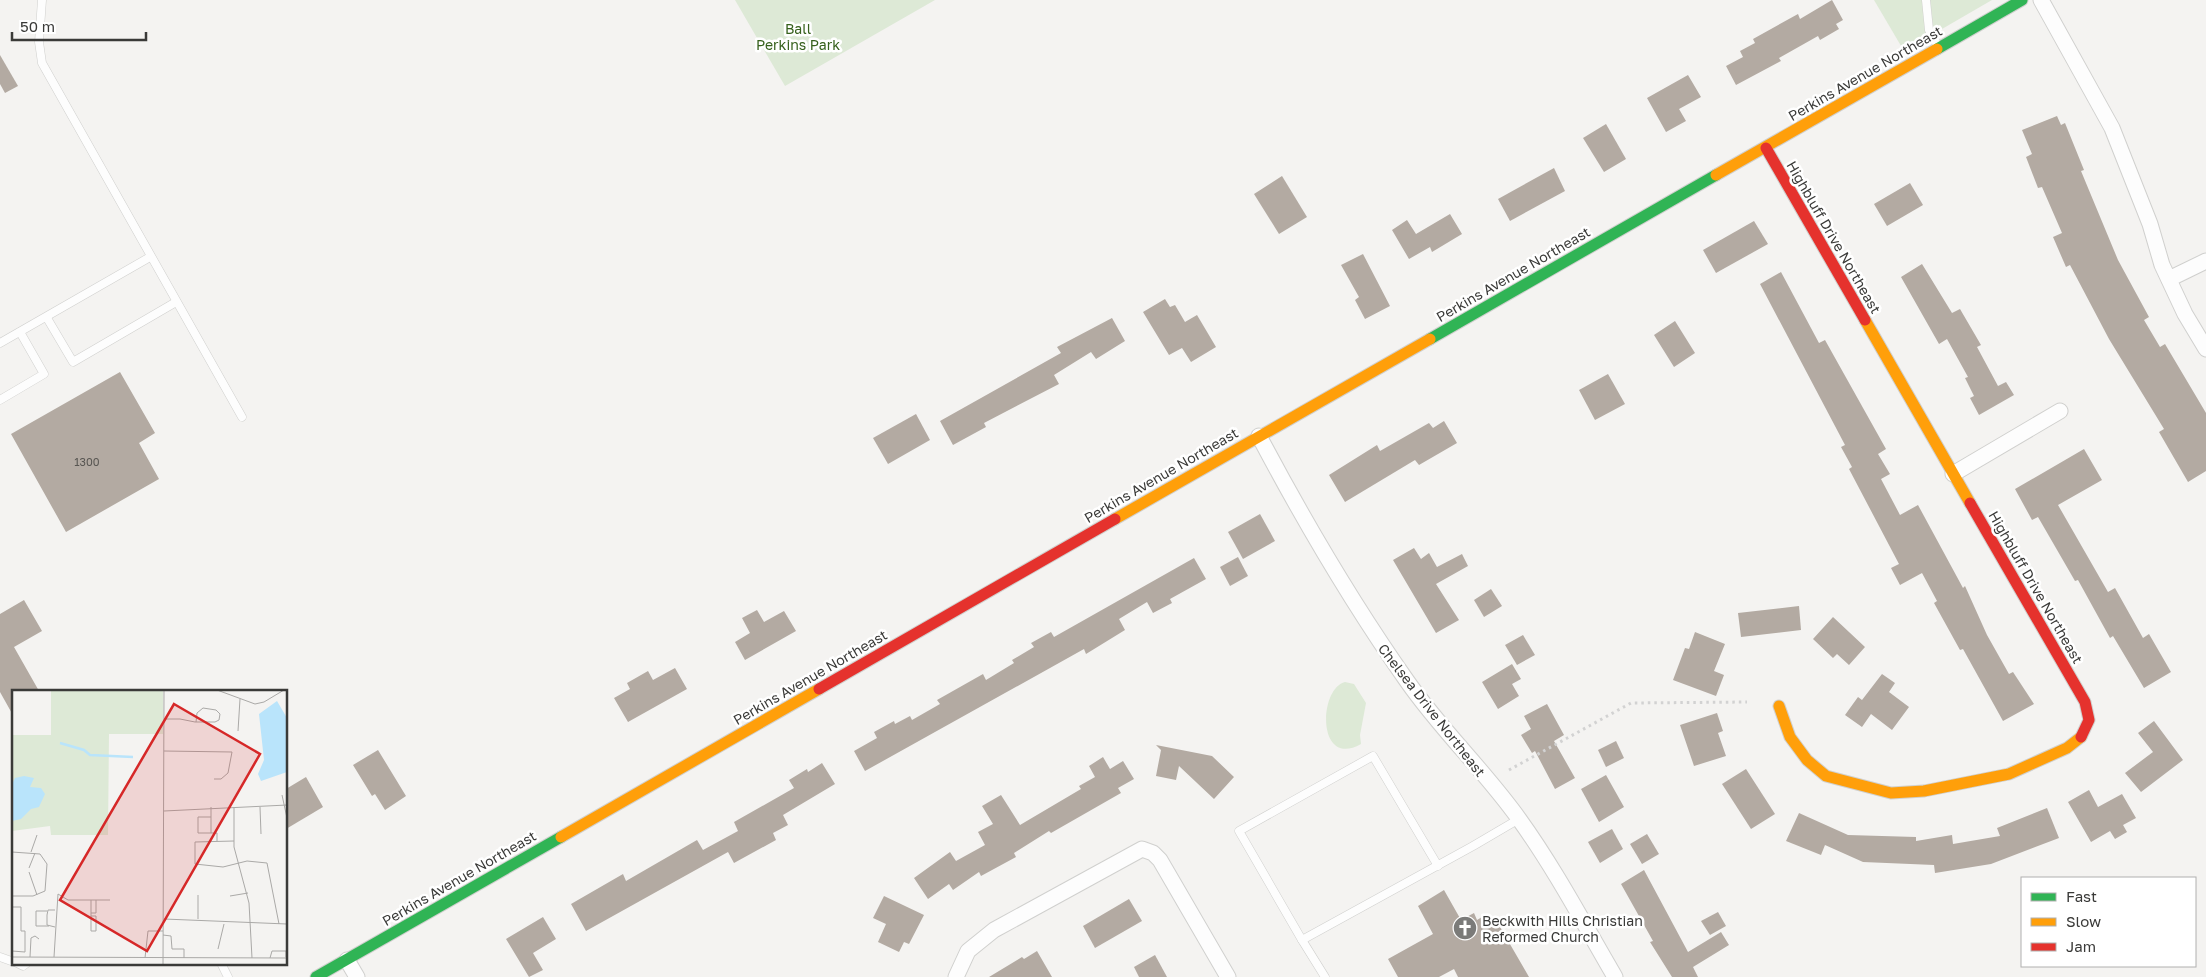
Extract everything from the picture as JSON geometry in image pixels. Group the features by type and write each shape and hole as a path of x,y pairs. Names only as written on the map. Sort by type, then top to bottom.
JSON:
{"street":[{"name":"Perkins Avenue Northeast","path":"316,977 2022,0"},
{"path":"2041,0 2112,128 2150,224 2162,265 2206,349"},
{"name":"Highbluff Drive Northeast","path":"1766,148 2085,702 2089,720 2082,736 2066,748 2009,774 1924,792 1891,793 1826,776 1806,760 1790,737 1779,706"},
{"path":"2169,279 2206,261"},
{"path":"1953,474 2060,411"},
{"name":"Chelsea Drive Northeast","path":"1259,436 1304,521 1354,604 1409,684 1519,818 1558,879 1615,977"},
{"path":"956,976 968,951 994,930 1142,849 1153,853 1160,860 1228,977"},
{"path":"347,960 357,977"}],"lane":[{"path":"42,0 39,42 42,63 242,417"},
{"path":"1926,0 1929,30 1939,47"},
{"path":"0,344 150,257"},
{"path":"47,318 73,362 176,302"},
{"path":"0,400 44,374 20,332"},
{"path":"1325,977 1239,831 1373,756 1438,866"},
{"path":"1302,940 1438,866 1519,818"},
{"path":"0,958 12,962"},
{"path":"222,964 228,977"}],"path":[{"path":"1509,770 1631,703 1747,702"}],"green space":[{"name":"Ball Perkins Park","path":"735,0 935,0 785,86"},
{"path":"1874,0 1992,0 1904,51"},
{"path":"1345,682 1354,684 1366,703 1360,735 1361,744 1347,749 1336,746 1329,737 1326,725 1330,698 1336,688"}],"building":[{"path":"1832,0 1843,20 1836,24 1839,29 1820,40 1818,36 1779,58 1781,61 1736,85 1726,66 1743,57 1740,51 1755,43 1753,39 1798,14 1800,19"},
{"path":"0,55 18,86 5,93 0,84"},
{"path":"1688,75 1701,97 1679,109 1686,121 1666,132 1647,98"},
{"path":"2057,116 2061,125 2065,123 2084,170 2081,171 2118,260 2149,317 2144,320 2160,347 2165,344 2206,413 2206,471 2188,482 2159,432 2164,429 2109,339 2070,265 2066,267 2053,237 2062,233 2042,187 2038,188 2026,157 2032,154 2022,130"},
{"path":"1606,124 1626,159 1604,172 1583,138"},
{"path":"1554,168 1565,191 1510,221 1498,199"},
{"path":"1282,176 1307,217 1279,234 1254,194"},
{"path":"1910,183 1923,205 1887,226 1874,204"},
{"path":"1450,214 1462,234 1432,252 1430,247 1409,259 1392,230 1407,220 1416,234"},
{"path":"1754,221 1768,244 1716,273 1703,250"},
{"path":"1363,254 1390,306 1365,319 1355,300 1359,297 1341,265"},
{"path":"1922,264 1952,313 1960,309 1981,345 1977,347 1998,386 2006,382 2014,395 1979,415 1970,398 1974,396 1965,378 1968,377 1947,339 1939,344 1901,277"},
{"path":"1781,272 1819,343 1825,340 1886,449 1878,454 1890,474 1881,479 1900,515 1918,505 1963,588 1965,586 1987,635 2009,674 2013,672 2034,704 2003,721 1963,649 1960,650 1934,603 1937,601 1922,573 1900,585 1891,568 1899,564 1849,469 1852,467 1841,447 1845,445 1760,284"},
{"path":"1165,299 1170,307 1175,305 1185,322 1197,315 1216,347 1191,362 1182,348 1169,355 1143,312"},
{"path":"1112,318 1125,341 1096,359 1091,352 1054,375 1059,384 984,423 986,427 953,445 940,421 1061,353 1057,347"},
{"path":"1675,321 1695,353 1674,367 1654,335"},
{"path":"120,372 155,433 139,443 159,479 66,532 11,434"},
{"path":"1608,374 1625,404 1595,420 1579,390"},
{"path":"916,414 930,440 888,464 873,438"},
{"path":"1444,421 1457,443 1419,465 1415,460 1345,502 1329,475 1377,445 1380,451 1429,423 1433,428"},
{"path":"2084,449 2102,480 2058,505 2108,592 2115,588 2143,638 2149,634 2171,672 2144,688 2113,636 2110,638 2078,580 2075,581 2038,517 2032,520 2015,489"},
{"path":"1260,514 1275,541 1243,559 1228,532"},
{"path":"1414,548 1421,559 1429,553 1437,567 1462,554 1468,566 1436,584 1459,620 1436,633 1393,560"},
{"path":"1238,557 1248,576 1230,586 1220,567"},
{"path":"1194,558 1206,579 1170,599 1172,603 1153,613 1147,602 1119,619 1125,630 1086,654 1084,649 865,771 854,751 877,738 874,732 894,721 895,724 910,716 912,720 940,704 937,700 983,674 986,680 1014,663 1012,660 1034,647 1031,643 1051,632 1054,637"},
{"path":"1491,589 1502,606 1484,617 1474,600"},
{"path":"24,600 42,631 14,647 38,690 12,690 12,713 0,692 0,614"},
{"path":"1799,606 1801,630 1741,637 1738,613"},
{"path":"757,610 764,622 784,611 796,631 745,660 735,642 750,633 742,618"},
{"path":"1833,617 1865,647 1849,665 1837,654 1833,658 1813,639"},
{"path":"1695,632 1725,644 1714,671 1724,675 1716,696 1673,680 1685,648 1689,649"},
{"path":"1523,635 1535,655 1517,665 1505,645"},
{"path":"1512,664 1521,679 1512,684 1519,696 1498,709 1482,682"},
{"path":"675,668 687,689 628,722 614,698 630,689 627,683 648,671 653,680"},
{"path":"1882,674 1895,683 1889,692 1909,707 1892,730 1871,714 1862,727 1845,715 1858,697 1862,700"},
{"path":"1547,704 1564,735 1554,741 1575,778 1555,789 1535,751 1532,753 1521,735 1531,729 1524,716"},
{"path":"1717,713 1723,731 1718,733 1726,756 1694,766 1680,725"},
{"path":"2154,721 2183,760 2141,792 2125,773 2153,752 2138,733"},
{"path":"1616,741 1624,758 1606,767 1598,750"},
{"path":"1156,745 1212,756 1234,777 1214,799 1179,766 1176,780 1156,776 1161,750"},
{"path":"378,750 406,796 385,810 375,794 372,796 353,765"},
{"path":"1103,757 1110,769 1123,761 1134,779 1118,788 1121,793 1051,833 1049,831 1014,853 1016,857 981,876 979,872 953,890 949,884 928,899 914,878 950,852 956,861 985,845 978,832 993,824 982,806 1001,795 1020,825 1081,789 1079,786 1095,777 1089,766"},
{"path":"822,763 835,784 783,815 788,825 773,833 776,840 734,863 728,852 586,931 571,904 623,874 626,881 697,840 703,850 738,831 734,822 794,788 789,780 807,769 808,772"},
{"path":"1746,769 1775,814 1751,829 1722,784"},
{"path":"1606,775 1624,807 1599,822 1581,789"},
{"path":"306,777 323,807 288,828 288,788"},
{"path":"2089,790 2098,807 2122,794 2136,818 2123,825 2127,832 2115,839 2110,831 2091,842 2068,802"},
{"path":"2047,808 2059,838 1991,864 1935,873 1934,865 1863,862 1825,845 1821,855 1786,841 1799,813 1848,835 1916,837 1916,841 1952,835 1953,844 2000,836 1997,828"},
{"path":"1612,829 1623,849 1600,863 1588,842"},
{"path":"1647,834 1659,854 1642,864 1630,844"},
{"path":"1644,870 1688,952 1721,932 1729,945 1693,967 1698,977 1672,977 1650,942 1653,941 1621,884"},
{"name":"Beckwith Hills Christian Reformed Church","path":"1444,890 1461,920 1474,913 1477,920 1487,914 1492,922 1496,920 1529,977 1458,977 1454,969 1439,977 1398,977 1388,959 1433,934 1418,906"},
{"path":"884,896 924,915 909,944 904,942 899,952 878,942 886,924 873,918"},
{"path":"1129,899 1142,921 1095,948 1083,926"},
{"path":"1718,912 1726,926 1710,935 1701,921"},
{"path":"543,917 556,939 533,953 543,970 529,977 506,939"},
{"path":"1037,951 1052,977 989,977 1022,957 1024,959"},
{"path":"1155,955 1167,977 1139,977 1134,967"}],"traffic: fast":[{"path":"1937,49 2022,0"},
{"path":"1430,339 1716,175"},
{"path":"316,977 561,837"}],"traffic: slow":[{"path":"1716,175 1937,49"},
{"path":"1865,320 1970,503"},
{"path":"1115,519 1430,339"},
{"path":"561,837 819,689"},
{"path":"1779,706 1790,737 1807,760 1826,776 1891,793 1924,791 2009,774 2067,748 2081,737"}],"traffic: jam":[{"path":"1766,148 1865,320"},
{"path":"1970,503 2085,702 2089,720 2081,737"},
{"path":"819,689 1115,519"}],"place":[{"name":"Beckwith Hills Christian Reformed Church","path":"1465,928"}]}
